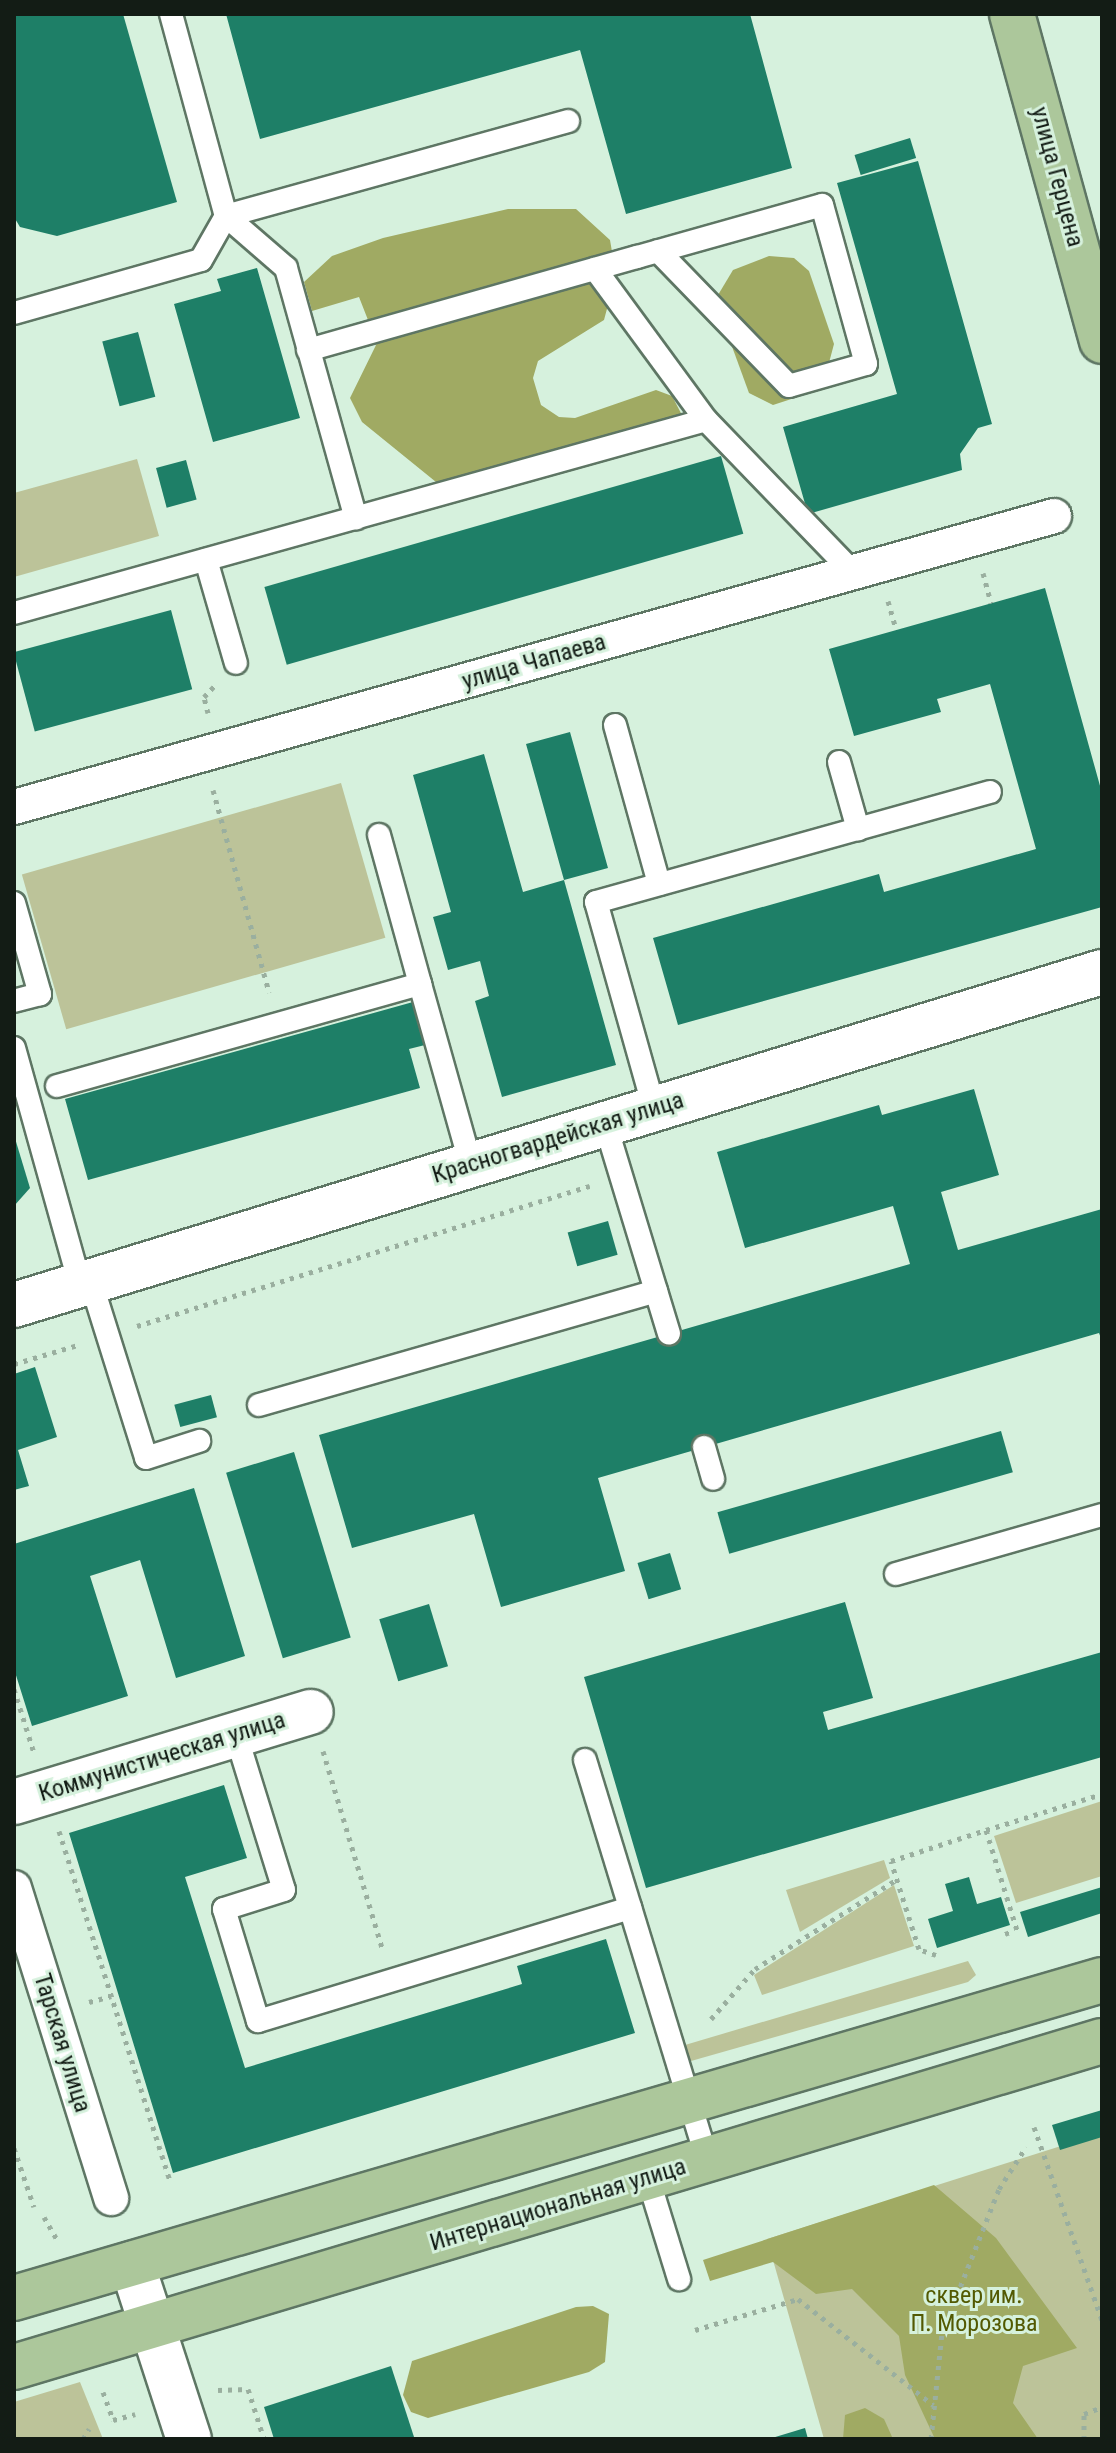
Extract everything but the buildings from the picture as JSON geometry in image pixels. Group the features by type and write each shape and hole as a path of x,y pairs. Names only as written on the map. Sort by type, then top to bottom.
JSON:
{"main road":[{"name":"улица Герцена","path":"1012,14 1102,341"},
{"path":"14,2298 1102,1980"},
{"name":"Интернациональная улица","path":"14,2367 1102,2041"}],"street":[{"name":"улица Чапаева","path":"14,807 1054,516"},
{"name":"Красногвардейская улица","path":"14,1305 1102,972"},
{"name":"Коммунистическая улица","path":"30,1797 311,1712"},
{"name":"Тарская улица","path":"14,1888 111,2198"},
{"path":"132,2264 189,2439"}],"lane":[{"path":"171,14 226,216 286,268 356,518"},
{"path":"14,313 201,260 226,216 568,121"},
{"path":"308,350 658,251 822,205 866,364 789,386 658,251"},
{"path":"595,269 706,420 853,572"},
{"path":"14,613 706,420"},
{"path":"206,560 236,663"},
{"path":"615,725 659,884"},
{"path":"839,762 858,829"},
{"path":"654,1108 596,902 990,792"},
{"path":"379,835 471,1165"},
{"path":"14,903 40,994 14,1001"},
{"path":"57,1086 420,984"},
{"path":"14,1048 86,1283 108,1335 146,1458 199,1441"},
{"path":"605,1123 669,1334"},
{"path":"259,1405 656,1291"},
{"path":"704,1447 713,1479"},
{"path":"896,1574 1102,1515"},
{"path":"236,1735 284,1890 224,1909 258,2021 630,1908"},
{"path":"585,1760 707,2160"},
{"path":"648,2178 679,2279"}],"path":[{"path":"982,570 991,603"},
{"path":"887,597 896,629"},
{"path":"203,754 278,1024"},
{"path":"14,1364 622,1176"},
{"path":"14,1689 30,1797 170,2181"},
{"path":"311,1712 392,1980"},
{"path":"936,1955 919,1949 891,1861 1102,1794"},
{"path":"986,1830 1015,1930 1005,1934"},
{"path":"711,2019 755,1969 896,1880"},
{"path":"1034,2127 1102,2320"},
{"path":"931,2439 942,2333 999,2189 1026,2147"},
{"path":"14,2148 34,2207"},
{"path":"44,2217 59,2244"},
{"path":"695,2330 798,2299 933,2406"},
{"path":"211,2391 248,2389 264,2439"},
{"path":"103,2392 113,2420 147,2410"},
{"path":"1084,2439 1084,2414 1102,2407"},
{"path":"83,2439 89,2429 92,2439"}],"green space":[{"path":"508,209 576,209 610,240 616,275 604,320 538,361 533,378 541,405 559,417 575,418 656,390 672,396 683,417 436,482 362,422 350,398 377,343 359,297 312,311 304,282 332,256 383,238"},
{"path":"769,256 794,258 809,271 834,344 822,389 773,405 749,393 715,300 733,270"},
{"path":"137,459 159,536 14,577 14,493"},
{"path":"341,783 385,938 66,1029 22,875"},
{"path":"1102,1801 1102,1876 1016,1903 994,1836"},
{"path":"884,1860 890,1878 800,1932 786,1890"},
{"path":"894,1885 914,1946 762,1995 754,1975"},
{"path":"968,1961 976,1975 968,1982 684,2063 679,2049 685,2045"},
{"name":"сквер им. П. Морозова","path":"1102,2133 1102,2439 824,2439 767,2239"},
{"path":"934,2185 996,2238 1077,2348 1023,2366 1013,2403 1038,2439 935,2439 905,2375 899,2336 852,2289 816,2294 773,2262 710,2281 703,2260"},
{"path":"593,2306 609,2314 605,2362 589,2372 428,2418 411,2412 403,2395 412,2361 576,2307"},
{"path":"80,2382 103,2439 14,2439 14,2402"},
{"path":"865,2408 884,2419 893,2439 843,2439 845,2415"}]}
